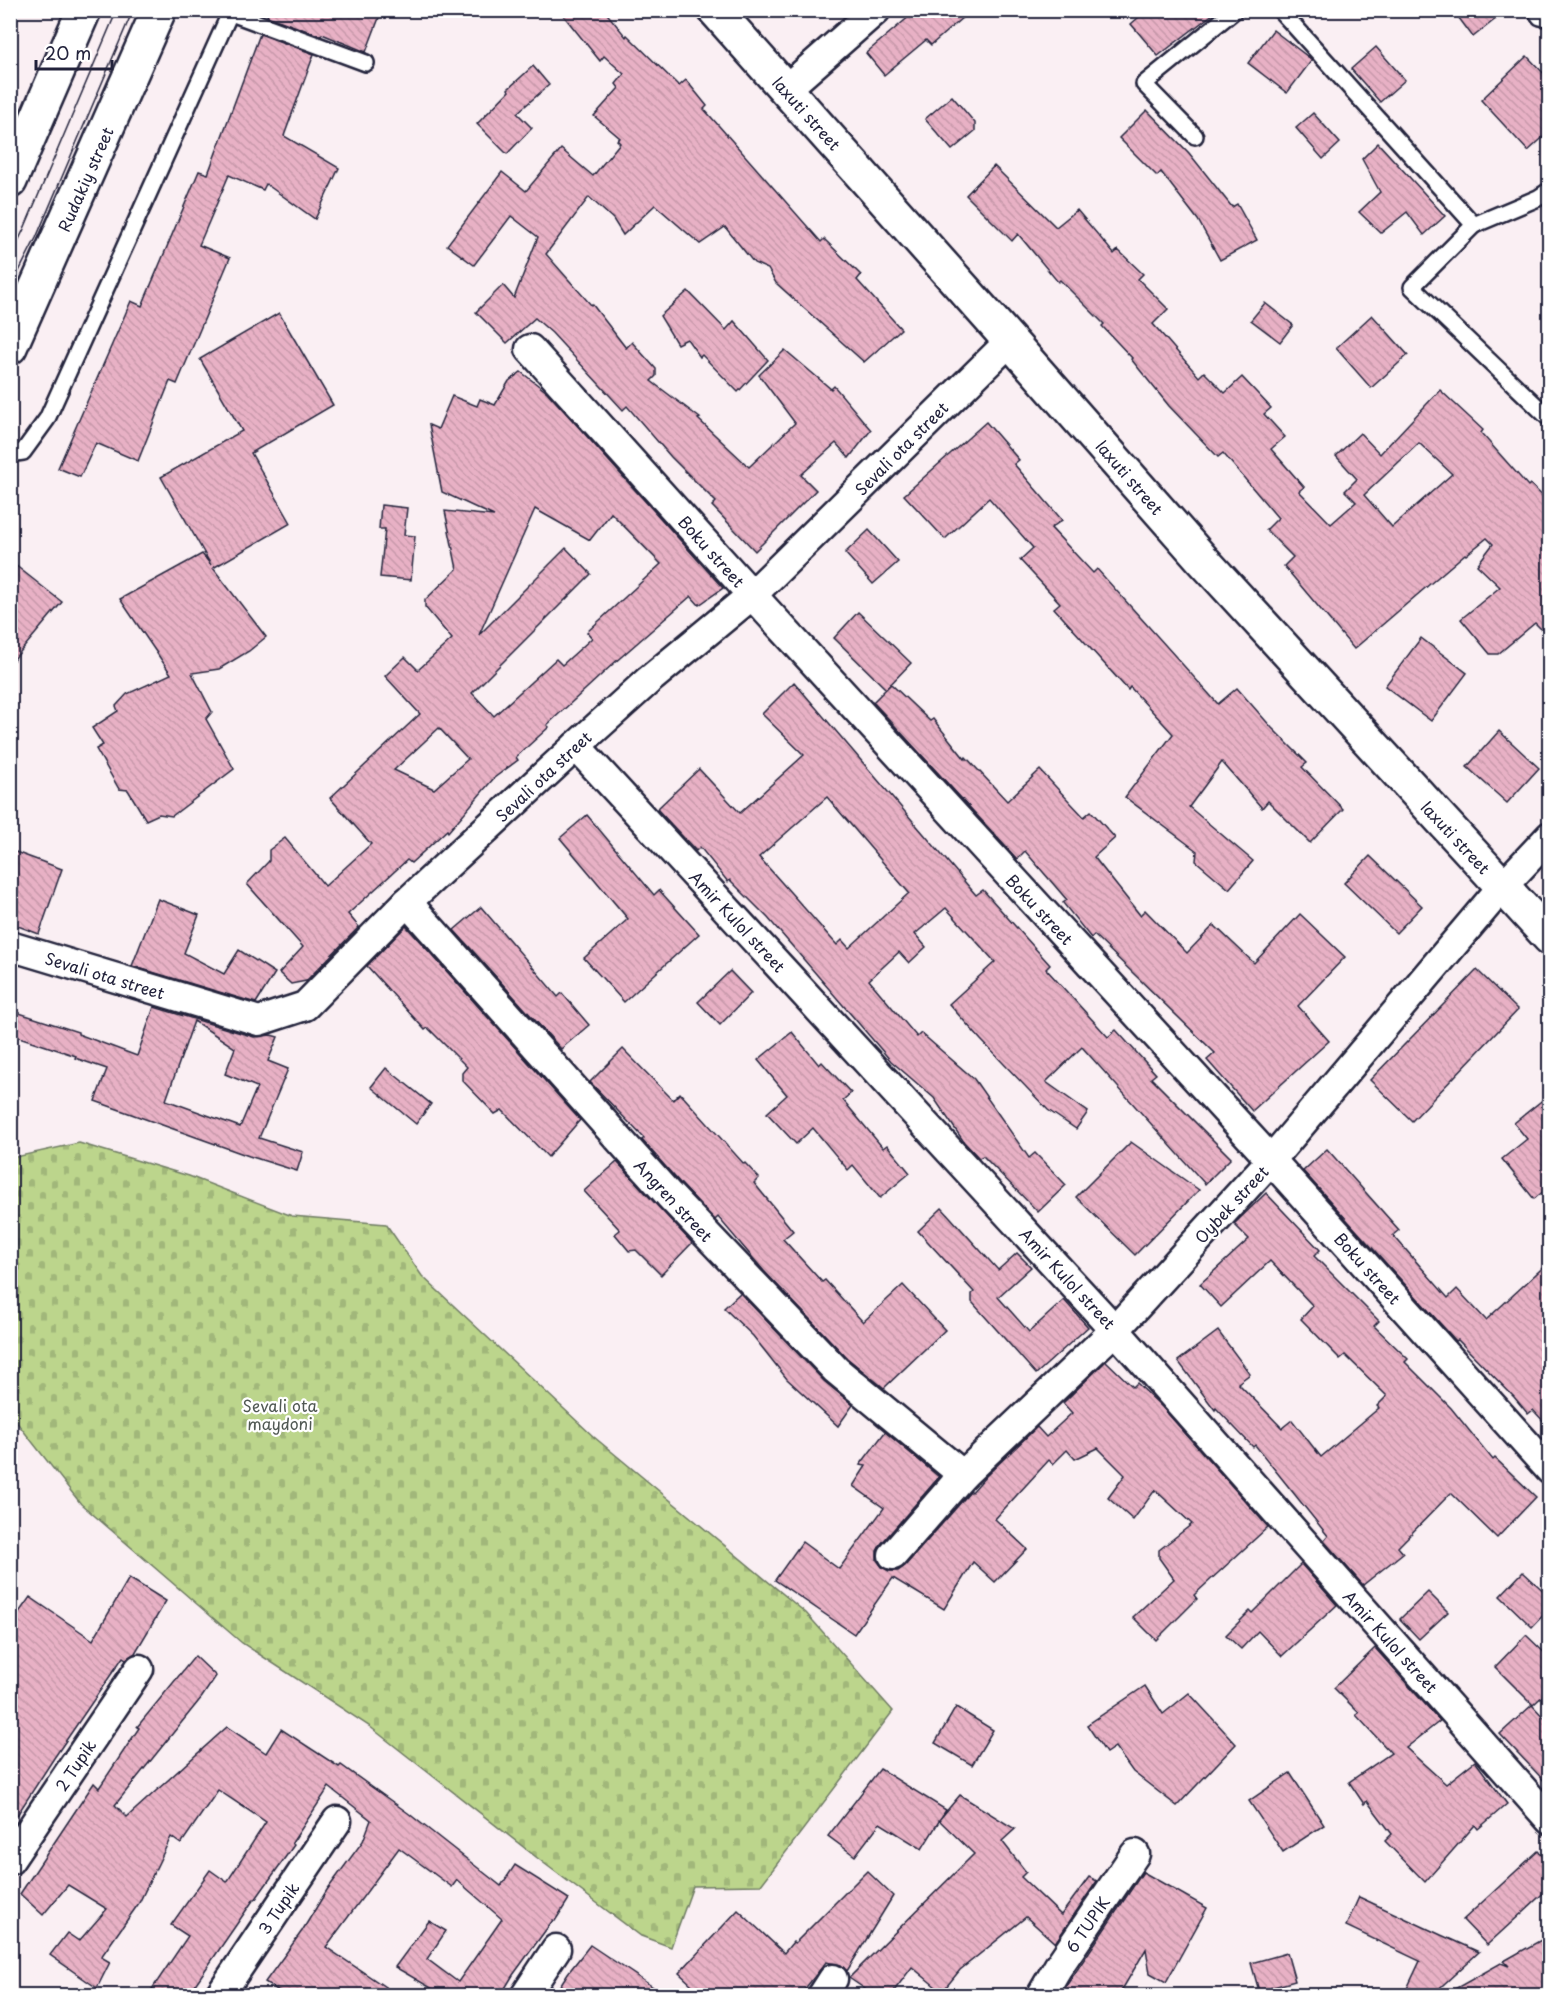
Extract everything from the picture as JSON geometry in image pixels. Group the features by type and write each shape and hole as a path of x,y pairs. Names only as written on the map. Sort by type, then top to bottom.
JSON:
{"street":[{"path":"13,172 84,10"},
{"name":"Rudakiy street","path":"10,347 159,10"},
{"name":"laxuti street","path":"715,10 1202,559 1550,938"},
{"path":"786,89 876,10"},
{"name":"Sevali ota street","path":"10,946 259,1021 305,1006 407,902 576,746 649,680 752,595 1010,341"},
{"name":"Boku street","path":"530,349 752,595 1271,1160 1550,1470"},
{"name":"Amir Kulol street","path":"576,746 1115,1329 1550,1820"},
{"name":"Oybek street","path":"893,1555 963,1475 1115,1329 1271,1160 1502,887 1550,836"},
{"name":"Angren street","path":"407,902 669,1195 837,1370 963,1475"},
{"name":"2 Tupik","path":"10,1860 139,1669"},
{"name":"3 Tupik","path":"219,1995 338,1821"},
{"name":"6 TUPIK","path":"1041,1995 1135,1854"},
{"path":"525,1995 556,1949"}],"lane":[{"path":"1195,136 1144,84 1235,10"},
{"path":"1280,10 1474,225"},
{"path":"1535,10 1540,17 1550,19"},
{"path":"10,454 23,452 47,419 226,12 366,63"},
{"path":"1550,190 1538,198 1474,225 1412,287 1550,419"}],"green space":[{"name":"Sevali ota maydoni","path":"79,1143 189,1176 292,1216 386,1224 422,1276 594,1437 806,1613 893,1711 761,1885 693,1886 671,1947 641,1936 369,1726 242,1643 81,1504 11,1415 11,1158"}],"building":[{"path":"269,10 382,10 366,52 322,34 321,36 267,16"},
{"path":"559,10 604,10 626,37 627,35 679,86 686,80 707,106 704,109 821,242 824,239 861,275 857,280 901,329 864,362 776,283 768,269 754,263 725,227 700,244 655,205 623,235 613,219 589,197 546,254 592,304 626,348 632,342 656,369 656,376 651,381 700,418 698,419 749,467 795,423 759,375 785,350 831,389 834,386 871,430 849,458 836,443 801,475 816,490 755,551 712,506 716,502 671,457 627,406 623,410 552,333 535,318 507,343 476,312 503,285 514,298 538,237 511,216 474,265 447,245 502,172 526,191 561,149 593,176 620,143 617,140 620,138 594,116 619,88 616,84 624,74 604,56 600,61"},
{"path":"917,10 971,10 931,45 926,40 884,75 866,53"},
{"path":"1147,10 1218,10 1158,56 1131,24"},
{"path":"1453,10 1507,10 1473,37"},
{"path":"1273,30 1312,60 1287,93 1248,63"},
{"path":"260,34 314,54 284,136 339,168 315,219 266,184 263,190 229,175 199,245 230,258 177,384 170,381 138,461 96,443 80,477 58,468 131,301 142,306 199,171 208,174"},
{"path":"1376,47 1405,80 1380,102 1351,69"},
{"path":"1527,56 1550,80 1550,131 1528,151 1481,100"},
{"path":"533,66 549,85 517,113 532,128 507,154 477,124 509,91 508,89"},
{"path":"952,96 975,123 975,131 952,150 925,119"},
{"path":"1147,110 1189,153 1232,207 1237,204 1257,240 1220,260 1198,220 1161,172 1157,176 1119,138"},
{"path":"1313,113 1340,143 1323,159 1296,128"},
{"path":"1378,143 1445,216 1424,235 1407,212 1381,233 1359,212 1380,192 1362,159"},
{"path":"994,166 1056,227 1077,210 1114,254 1118,250 1143,274 1138,279 1168,309 1153,324 1199,377 1204,372 1225,393 1242,377 1271,408 1264,414 1285,437 1271,449 1304,487 1299,491 1331,524 1356,502 1345,491 1357,479 1336,456 1360,433 1380,454 1440,390 1483,430 1481,433 1528,486 1530,484 1550,503 1550,638 1535,623 1498,654 1490,654 1461,619 1500,587 1477,565 1493,544 1487,538 1465,554 1354,649 1284,566 1293,557 1266,530 1278,518 1223,453 1218,457 1169,406 1132,358 1102,326 1104,324 1060,280 1058,282 1018,234 1012,241 966,195","holes":["1419,443 1452,474 1392,527 1364,495"]},
{"path":"688,291 726,330 734,321 768,360 738,392 702,355 700,357 687,339 677,344 660,316"},
{"path":"1265,303 1293,325 1280,342 1251,320"},
{"path":"279,313 333,405 251,453 291,523 213,568 266,637 249,651 219,669 192,673 212,712 206,719 234,769 172,816 159,814 146,820 128,790 119,789 96,749 103,745 92,728 118,711 116,706 127,694 171,674 120,599 202,554 211,565 161,477 242,431 200,359"},
{"path":"1372,315 1408,355 1371,388 1336,348"},
{"path":"521,372 547,392 723,588 699,605 691,596 613,664 547,725 549,727 516,757 518,760 494,778 448,832 447,830 411,863 407,860 348,914 359,927 306,981 291,984 279,973 303,947 247,884 269,861 269,850 285,838 325,886 371,844 330,798 420,714 385,676 405,657 418,670 452,639 425,607 425,600 457,569 445,511 494,516 442,492 429,425 438,429 452,396 477,406 480,399 495,405 509,381","holes":["535,509 590,540 611,513 661,564 587,632 592,638 562,665 556,659 494,716 472,693 591,574 566,548 479,635","439,728 468,759 434,789 394,770"]},
{"path":"986,422 1019,460 1014,464 1062,520 1051,528 1093,573 1097,569 1218,704 1237,688 1307,763 1302,767 1343,809 1310,843 1268,801 1262,808 1222,762 1189,807 1253,861 1229,889 1196,861 1197,851 1125,797 1173,734 1130,687 1128,690 1054,608 1060,603 1020,560 1033,548 989,498 945,539 904,495"},
{"path":"381,505 407,508 404,535 415,536 411,580 380,577 385,529 379,529"},
{"path":"869,530 898,562 873,584 845,553"},
{"path":"10,561 62,602 10,664"},
{"path":"858,612 911,663 886,689 834,638"},
{"path":"1421,638 1467,673 1431,721 1385,686"},
{"path":"794,682 976,895 983,890 1050,965 1046,969 1108,1037 1116,1030 1156,1074 1151,1078 1231,1158 1205,1184 1082,1047 1046,1082 1088,1112 1076,1129 1048,1110 981,1040 949,1004 995,962 946,908 915,934 926,947 909,963 899,952 869,980 917,1037 921,1033 974,1079 1029,1158 1035,1153 1066,1185 1038,1212 983,1156 979,1158 964,1142 934,1098 891,1061 768,918 730,880 728,882 700,847 696,851 657,809 699,769 740,813 804,755 762,714","holes":["827,797 909,893 849,948 842,940 837,945 759,857"]},
{"path":"891,684 930,721 933,719 965,759 966,757 1007,801 1040,770 1084,817 1091,811 1115,838 1094,857 1140,915 1145,910 1187,953 1214,925 1254,963 1300,914 1345,957 1298,1006 1329,1041 1252,1111 1207,1060 1215,1053 1094,935 1091,938 1063,903 1067,900 1025,851 1017,859 873,702"},
{"path":"1499,731 1539,768 1507,803 1467,767"},
{"path":"587,815 654,895 659,890 699,934 624,1002 584,958 628,919 560,838"},
{"path":"10,850 62,869 39,934 10,923"},
{"path":"1370,856 1422,906 1396,933 1344,883"},
{"path":"158,899 199,915 184,953 224,974 239,950 275,973 256,1003 132,966"},
{"path":"481,907 558,997 562,993 589,1025 561,1049 454,930"},
{"path":"406,926 580,1120 548,1157 502,1110 495,1114 462,1080 462,1073 467,1067 428,1028 425,1030 367,966"},
{"path":"1477,970 1518,1010 1412,1121 1370,1080"},
{"path":"730,971 751,993 720,1025 698,1002"},
{"path":"154,1007 254,1037 271,1035 278,1037 268,1061 288,1069 259,1138 303,1152 297,1171 95,1101 107,1069 10,1034 10,1010 78,1032 78,1034 137,1056","holes":["194,1021 235,1048 225,1074 257,1087 240,1127 166,1100"]},
{"path":"792,1032 819,1065 822,1062 851,1093 843,1100 883,1148 887,1145 910,1173 880,1198 853,1165 848,1170 813,1128 796,1144 767,1113 787,1095 758,1060"},
{"path":"623,1049 673,1100 680,1093 759,1178 754,1183 793,1231 783,1239 863,1322 903,1285 945,1330 884,1388 847,1358 764,1271 718,1217 715,1220 681,1184 642,1140 644,1138 590,1082"},
{"path":"386,1068 431,1104 416,1124 371,1087"},
{"path":"1550,1094 1550,1186 1534,1199 1502,1159 1527,1139 1514,1123"},
{"path":"1131,1142 1199,1190 1135,1255 1076,1197"},
{"path":"1327,1149 1399,1230 1393,1235 1448,1298 1457,1289 1486,1320 1550,1261 1550,1428 1533,1410 1528,1414 1458,1340 1456,1341 1303,1171"},
{"path":"617,1162 692,1243 661,1275 636,1250 629,1251 615,1234 620,1230 584,1191"},
{"path":"1266,1193 1320,1250 1314,1256 1379,1321 1374,1326 1408,1359 1405,1362 1451,1408 1493,1460 1495,1458 1536,1497 1497,1538 1451,1493 1398,1547 1403,1553 1363,1585 1324,1541 1328,1536 1255,1445 1253,1447 1216,1408 1215,1410 1178,1361 1218,1331 1250,1374 1238,1383 1282,1428 1292,1420 1321,1457 1379,1408 1377,1406 1387,1396 1345,1355 1340,1359 1301,1319 1313,1306 1270,1261 1221,1307 1200,1284 1249,1239 1234,1224"},
{"path":"942,1208 998,1270 1017,1253 1031,1267 998,1297 1029,1332 1064,1300 1088,1327 1036,1374 972,1302 974,1292 918,1231"},
{"path":"740,1293 824,1381 853,1405 838,1426 787,1379 753,1336 724,1308"},
{"path":"1106,1361 1133,1387 1137,1383 1162,1407 1268,1527 1194,1595 1197,1599 1156,1640 1133,1617 1174,1579 1159,1558 1159,1550 1192,1524 1155,1490 1133,1520 1108,1498 1125,1475 1098,1448 1075,1459 1067,1450 1053,1464 1049,1460 995,1519 1027,1549 995,1582 973,1562 944,1609 893,1578 854,1634 775,1580 802,1542 839,1569 884,1508 853,1486 866,1466 860,1465 885,1432 939,1477 877,1551 877,1560 882,1567 889,1571 898,1571 905,1566 971,1491 1037,1427 1046,1437 1072,1413 1063,1403"},
{"path":"1301,1564 1337,1605 1282,1656 1258,1631 1241,1649 1226,1635 1250,1611 1252,1613"},
{"path":"1523,1572 1550,1597 1550,1608 1532,1627 1500,1596"},
{"path":"129,1578 166,1601 135,1653 126,1659 123,1657 10,1826 10,1625 30,1597 93,1640"},
{"path":"1428,1592 1448,1612 1419,1639 1400,1619"},
{"path":"1526,1635 1550,1658 1550,1689 1533,1705 1495,1667"},
{"path":"1375,1648 1440,1721 1406,1748 1446,1784 1475,1761 1507,1804 1478,1829 1475,1825 1425,1882 1385,1841 1392,1834 1367,1801 1364,1804 1349,1782 1391,1753 1356,1715 1359,1713 1334,1688"},
{"path":"195,1656 216,1676 202,1697 115,1805 127,1817 227,1727 266,1753 281,1729 339,1767 341,1765 408,1813 501,1886 515,1865 569,1899 501,1995 443,1995 395,1967 429,1921 446,1931 427,1959 458,1982 502,1919 457,1880 452,1887 399,1848 326,1947 397,1995 285,1995 265,1982 363,1841 371,1820 329,1787 292,1843 294,1845 188,1995 148,1995 188,1936 171,1925 210,1870 227,1882 266,1822 218,1790 181,1844 171,1837 139,1903 101,1957 110,1962 97,1988 50,1955 67,1933 79,1941 107,1909 68,1885 43,1915 20,1894 94,1783 99,1788 139,1728 137,1727"},
{"path":"1145,1686 1163,1714 1189,1693 1236,1744 1177,1806 1133,1772 1115,1747 1106,1753 1087,1725"},
{"path":"1532,1705 1550,1724 1550,1787 1500,1734"},
{"path":"956,1707 993,1730 972,1765 935,1743"},
{"path":"880,1769 946,1810 922,1849 880,1823 855,1856 828,1836"},
{"path":"1290,1773 1324,1825 1283,1852 1249,1801"},
{"path":"960,1795 1015,1829 1002,1841 1026,1872 1021,1877 1061,1915 1089,1877 1097,1881 1055,1943 1026,1917 960,1970 942,1992 912,1967 891,1995 874,1995 849,1978 974,1854 939,1820"},
{"path":"1538,1851 1550,1863 1550,1887 1487,1945 1463,1920"},
{"path":"867,1871 893,1896 847,1971 841,1965 826,1962 800,1995 703,1995 679,1973 738,1910 784,1953"},
{"path":"1143,1872 1207,1908 1166,1982 1150,1973 1146,1949 1119,1995 1060,1995"},
{"path":"1359,1897 1479,1952 1432,1995 1404,1995 1420,1961 1346,1926"},
{"path":"1550,1935 1550,1995 1444,1995 1501,1963 1509,1966 1504,1961"},
{"path":"590,1945 665,1995 554,1995"},
{"path":"1287,1953 1295,1981 1259,1991 1251,1963"}],"tram line":[{"path":"10,258 117,10"},
{"path":"10,289 36,238 133,10"}]}
